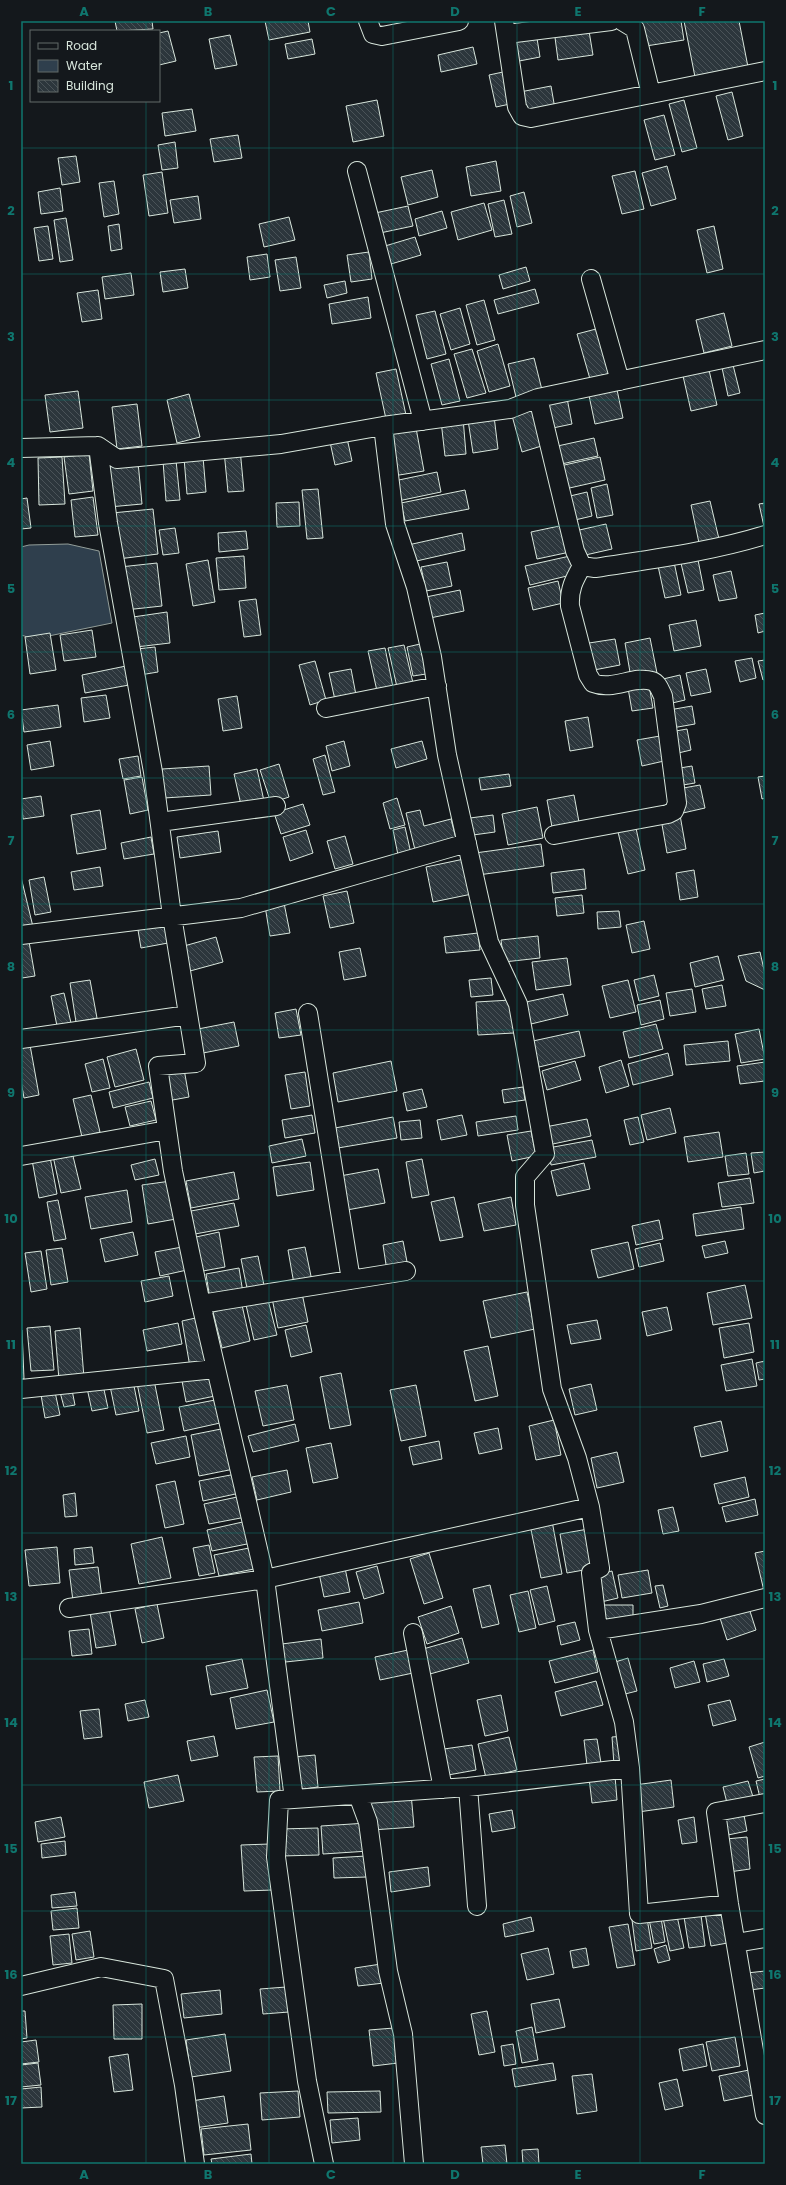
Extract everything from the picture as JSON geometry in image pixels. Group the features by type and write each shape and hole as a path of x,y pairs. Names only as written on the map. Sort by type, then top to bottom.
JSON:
{"street":[{"path":"368,21 373,34 382,36 459,21"},
{"path":"611,21 505,28 517,107 522,116 531,118 765,71"},
{"path":"622,21 635,29 651,94"},
{"path":"357,171 423,421"},
{"path":"591,278 620,381"},
{"path":"21,448 98,446 117,459 281,444 383,426 510,409 538,398 765,350"},
{"path":"538,398 575,551 582,566"},
{"path":"383,426 395,524 416,587 432,657 447,755 489,942 518,1004 545,1154 524,1177 525,1205 538,1303 552,1390 577,1458 590,1507 600,1568 591,1573 598,1630 624,1722 630,1768 639,1914 729,1904"},
{"path":"98,446 108,523 153,772 172,916 196,1063 158,1066 174,1171 201,1304 265,1579 294,1799"},
{"path":"582,566 595,568 667,556 726,545 765,535"},
{"path":"554,835 668,814 674,811 677,803 663,696 658,686 653,681 643,680 610,686 598,686 593,684 588,675 570,606 569,595 571,585 582,566"},
{"path":"326,708 436,686"},
{"path":"160,822 276,806"},
{"path":"21,935 241,908 467,843"},
{"path":"308,1013 351,1280"},
{"path":"21,1039 188,1015"},
{"path":"21,1156 168,1130"},
{"path":"201,1304 406,1271"},
{"path":"21,1389 215,1369"},
{"path":"69,1608 265,1579 590,1507"},
{"path":"598,1630 701,1614 765,1598"},
{"path":"413,1633 443,1789"},
{"path":"324,2164 307,2081 276,1857 279,1800 468,1787 630,1768"},
{"path":"468,1787 477,1906"},
{"path":"358,1795 368,1822 388,1971 403,2034 414,2164"},
{"path":"765,1803 716,1812 729,1904 765,2115"},
{"path":"736,1943 765,1938"},
{"path":"21,1986 101,1967 164,1979 184,2085 195,2164"}],"water":[{"path":"68,544 99,551 112,623 34,639 21,635 21,547 29,545"}],"building":[{"path":"115,21 152,21 153,29 117,30"},
{"path":"265,21 308,21 310,32 269,40"},
{"path":"642,21 681,21 684,40 646,46"},
{"path":"684,21 739,21 748,67 695,77"},
{"path":"588,25 593,55 558,60 554,30"},
{"path":"168,31 176,61 160,65 160,33"},
{"path":"536,32 540,57 514,62 509,37"},
{"path":"230,35 237,65 215,69 209,39"},
{"path":"312,39 315,54 288,59 285,44"},
{"path":"473,47 477,64 441,72 438,55"},
{"path":"503,72 510,104 496,107 489,75"},
{"path":"551,86 555,109 525,115 520,92"},
{"path":"732,92 743,136 728,140 716,96"},
{"path":"377,100 384,136 353,142 346,106"},
{"path":"684,100 697,148 682,152 669,104"},
{"path":"192,109 196,131 165,136 162,113"},
{"path":"664,115 675,155 655,160 644,120"},
{"path":"238,135 242,158 214,162 210,139"},
{"path":"175,142 178,168 162,170 158,145"},
{"path":"76,156 80,182 62,185 58,158"},
{"path":"496,161 501,191 471,196 466,167"},
{"path":"667,166 676,199 651,206 642,173"},
{"path":"432,170 438,197 408,205 401,177"},
{"path":"635,171 644,209 622,214 612,176"},
{"path":"162,172 168,213 149,216 143,175"},
{"path":"114,181 119,214 104,217 99,183"},
{"path":"60,188 63,211 41,214 38,192"},
{"path":"524,192 532,223 517,227 510,196"},
{"path":"198,196 201,219 174,223 170,200"},
{"path":"504,200 512,234 495,237 488,204"},
{"path":"484,203 492,230 458,240 451,212"},
{"path":"408,206 413,226 380,233 375,213"},
{"path":"442,211 447,228 419,236 415,219"},
{"path":"289,217 295,240 264,247 259,224"},
{"path":"66,218 73,260 60,262 54,220"},
{"path":"119,224 122,249 111,251 108,226"},
{"path":"48,226 53,259 39,261 34,228"},
{"path":"714,226 723,269 707,273 697,230"},
{"path":"415,237 421,255 391,264 385,246"},
{"path":"369,252 372,279 351,282 347,255"},
{"path":"267,254 270,277 250,280 247,257"},
{"path":"296,257 301,288 280,291 275,260"},
{"path":"526,267 530,281 503,289 499,275"},
{"path":"185,269 188,288 163,292 160,272"},
{"path":"131,273 134,295 105,299 102,277"},
{"path":"345,281 347,293 327,298 324,285"},
{"path":"535,289 539,303 498,314 494,300"},
{"path":"98,290 102,319 82,322 77,293"},
{"path":"368,297 371,318 332,324 329,304"},
{"path":"484,300 495,340 477,345 466,305"},
{"path":"460,308 470,344 451,350 440,314"},
{"path":"435,311 446,354 427,359 416,315"},
{"path":"724,313 732,346 704,353 696,320"},
{"path":"596,329 609,373 590,379 577,334"},
{"path":"498,344 510,386 489,392 477,351"},
{"path":"472,349 486,393 467,398 454,354"},
{"path":"534,358 542,390 516,397 508,364"},
{"path":"449,359 460,401 442,405 431,364"},
{"path":"732,361 740,393 728,396 721,363"},
{"path":"396,369 406,415 386,419 376,373"},
{"path":"709,370 717,405 691,411 683,376"},
{"path":"616,385 623,418 595,424 588,391"},
{"path":"78,391 83,428 50,432 45,395"},
{"path":"189,394 200,437 177,443 167,400"},
{"path":"567,398 572,424 548,429 542,404"},
{"path":"137,404 142,446 117,449 112,407"},
{"path":"537,405 548,444 522,452 511,412"},
{"path":"494,416 498,449 473,453 468,420"},
{"path":"463,418 466,454 445,456 441,421"},
{"path":"416,428 424,471 393,476 385,433"},
{"path":"347,438 352,461 335,465 330,442"},
{"path":"594,438 598,456 557,465 553,447"},
{"path":"240,449 244,491 228,492 224,451"},
{"path":"89,454 93,491 69,494 64,457"},
{"path":"62,457 65,504 39,505 38,458"},
{"path":"203,457 206,492 187,494 184,458"},
{"path":"600,457 605,480 565,489 560,466"},
{"path":"176,460 180,500 166,501 163,461"},
{"path":"138,462 142,504 109,507 105,464"},
{"path":"437,472 441,492 398,501 394,481"},
{"path":"607,484 613,515 597,518 591,488"},
{"path":"318,489 323,538 307,539 302,490"},
{"path":"465,490 469,509 405,521 401,503"},
{"path":"587,492 592,516 575,520 570,496"},
{"path":"93,497 98,535 75,537 71,500"},
{"path":"27,498 31,528 21,529 21,499"},
{"path":"710,501 719,539 699,543 691,505"},
{"path":"299,502 300,526 277,527 276,503"},
{"path":"765,503 765,531 759,504"},
{"path":"153,509 158,554 118,559 112,513"},
{"path":"606,524 612,549 581,556 575,531"},
{"path":"564,525 570,552 537,559 531,532"},
{"path":"175,528 179,553 163,555 159,530"},
{"path":"246,531 248,549 219,552 218,533"},
{"path":"462,533 465,550 412,562 408,545"},
{"path":"697,555 704,590 688,593 680,559"},
{"path":"244,556 246,588 219,590 216,558"},
{"path":"570,556 575,574 530,585 525,566"},
{"path":"208,560 215,602 193,606 186,564"},
{"path":"447,562 452,586 426,591 421,567"},
{"path":"674,562 681,595 665,598 658,566"},
{"path":"157,563 162,606 125,610 120,567"},
{"path":"731,571 737,598 719,601 713,575"},
{"path":"558,581 563,603 533,610 528,588"},
{"path":"460,590 464,611 430,618 426,597"},
{"path":"256,599 261,635 244,637 239,601"},
{"path":"167,612 170,643 136,647 133,617"},
{"path":"765,613 765,631 758,633 755,615"},
{"path":"696,620 701,646 674,651 669,625"},
{"path":"92,630 96,657 64,661 60,635"},
{"path":"50,633 56,670 30,674 25,637"},
{"path":"650,638 657,673 631,678 625,643"},
{"path":"615,639 620,665 594,670 589,643"},
{"path":"420,644 426,674 413,676 407,647"},
{"path":"404,645 413,683 397,687 388,648"},
{"path":"155,647 158,672 140,675 137,649"},
{"path":"385,648 393,687 377,691 368,651"},
{"path":"752,658 756,678 740,682 735,661"},
{"path":"765,660 765,679 763,680 758,661"},
{"path":"315,661 326,700 310,705 299,665"},
{"path":"126,666 129,685 85,693 82,675"},
{"path":"351,669 356,695 335,700 329,673"},
{"path":"706,669 711,692 691,696 686,673"},
{"path":"680,675 685,700 668,704 663,679"},
{"path":"649,685 653,708 632,711 628,688"},
{"path":"106,695 110,718 84,722 81,698"},
{"path":"237,696 242,728 223,731 218,699"},
{"path":"58,705 61,727 24,732 21,710"},
{"path":"692,706 695,724 672,728 669,710"},
{"path":"588,717 593,747 570,751 565,721"},
{"path":"687,729 691,750 674,754 670,732"},
{"path":"660,736 664,761 642,766 637,740"},
{"path":"50,741 54,766 31,770 27,745"},
{"path":"344,741 350,766 332,771 326,746"},
{"path":"422,741 427,759 396,768 391,749"},
{"path":"325,755 335,792 323,795 313,759"},
{"path":"138,756 141,776 123,779 119,759"},
{"path":"279,764 289,797 271,803 260,770"},
{"path":"209,766 211,795 164,798 162,769"},
{"path":"692,766 695,783 677,786 674,769"},
{"path":"257,769 264,801 241,805 234,774"},
{"path":"509,774 511,786 481,790 479,778"},
{"path":"765,776 765,798 762,799 758,777"},
{"path":"142,777 148,810 130,814 124,780"},
{"path":"700,785 705,808 683,813 678,789"},
{"path":"574,795 579,822 552,827 547,800"},
{"path":"41,796 44,816 23,819 21,799"},
{"path":"397,798 405,825 390,829 383,803"},
{"path":"303,804 310,825 281,834 274,813"},
{"path":"537,807 543,838 508,845 502,814"},
{"path":"100,810 106,849 77,854 71,815"},
{"path":"420,810 424,826 451,819 457,843 416,854 406,813"},
{"path":"493,815 495,832 473,835 470,818"},
{"path":"680,815 686,849 667,853 661,819"},
{"path":"405,827 412,858 399,860 393,830"},
{"path":"636,828 645,870 628,874 618,832"},
{"path":"306,830 313,853 290,861 283,837"},
{"path":"218,831 221,852 180,858 177,837"},
{"path":"345,836 353,864 335,869 327,841"},
{"path":"151,837 154,854 124,859 121,843"},
{"path":"541,844 544,866 478,875 475,853"},
{"path":"464,859 472,894 433,902 426,867"},
{"path":"100,867 103,886 74,890 71,872"},
{"path":"584,869 586,889 553,893 551,873"},
{"path":"694,870 698,897 680,900 676,873"},
{"path":"21,877 34,931 21,934"},
{"path":"44,877 51,912 35,915 29,880"},
{"path":"347,891 354,923 330,928 323,896"},
{"path":"582,895 584,913 557,916 555,898"},
{"path":"284,903 290,933 270,936 265,906"},
{"path":"619,911 621,927 598,929 597,912"},
{"path":"164,919 168,943 141,948 137,924"},
{"path":"644,921 650,949 632,953 626,925"},
{"path":"478,933 480,950 446,953 444,937"},
{"path":"28,936 35,976 22,978 21,938"},
{"path":"538,936 540,958 504,962 501,940"},
{"path":"216,937 223,962 190,971 184,946"},
{"path":"360,948 366,976 344,980 339,952"},
{"path":"760,952 765,974 765,990 746,981 738,956"},
{"path":"718,956 724,980 695,987 690,963"},
{"path":"567,958 571,985 536,990 532,962"},
{"path":"654,975 659,996 639,1001 634,980"},
{"path":"491,978 493,995 471,997 469,980"},
{"path":"90,980 97,1018 76,1022 70,983"},
{"path":"628,980 636,1012 610,1018 602,986"},
{"path":"722,985 726,1006 706,1009 702,989"},
{"path":"692,989 696,1012 670,1016 666,993"},
{"path":"64,993 71,1023 57,1026 51,996"},
{"path":"563,994 568,1015 531,1024 526,1002"},
{"path":"511,1000 514,1033 478,1035 476,1002"},
{"path":"660,1000 664,1019 641,1025 637,1005"},
{"path":"296,1009 301,1035 279,1038 275,1013"},
{"path":"234,1022 239,1046 203,1053 198,1029"},
{"path":"656,1024 663,1049 629,1058 623,1032"},
{"path":"759,1029 765,1059 741,1063 735,1034"},
{"path":"579,1031 585,1056 539,1067 533,1041"},
{"path":"728,1041 730,1061 686,1065 684,1045"},
{"path":"30,1045 39,1095 24,1098 21,1081 21,1047"},
{"path":"136,1049 144,1080 115,1087 107,1057"},
{"path":"668,1053 673,1075 633,1085 628,1064"},
{"path":"103,1059 110,1088 92,1092 85,1064"},
{"path":"621,1060 629,1086 606,1093 599,1067"},
{"path":"391,1061 397,1091 338,1102 333,1073"},
{"path":"575,1061 581,1080 547,1090 542,1071"},
{"path":"765,1062 765,1081 740,1084 737,1066"},
{"path":"184,1069 189,1097 167,1101 162,1072"},
{"path":"305,1072 310,1106 291,1109 285,1075"},
{"path":"149,1082 153,1098 113,1108 109,1092"},
{"path":"523,1087 525,1100 504,1103 502,1090"},
{"path":"422,1089 427,1107 407,1111 403,1093"},
{"path":"91,1095 100,1132 82,1137 73,1099"},
{"path":"151,1101 156,1120 130,1126 125,1107"},
{"path":"670,1108 676,1133 647,1140 641,1115"},
{"path":"312,1115 315,1133 285,1138 282,1120"},
{"path":"462,1115 467,1135 441,1140 437,1120"},
{"path":"516,1116 518,1130 478,1136 476,1122"},
{"path":"393,1117 397,1138 338,1148 335,1128"},
{"path":"638,1117 644,1142 630,1145 624,1120"},
{"path":"587,1119 591,1136 548,1145 545,1127"},
{"path":"420,1120 422,1138 401,1140 399,1122"},
{"path":"531,1131 536,1156 512,1161 507,1135"},
{"path":"719,1132 723,1157 688,1162 684,1137"},
{"path":"302,1139 306,1156 272,1163 269,1146"},
{"path":"592,1140 596,1157 551,1165 548,1148"},
{"path":"72,1152 81,1189 61,1193 53,1156"},
{"path":"765,1152 765,1171 754,1173 751,1153"},
{"path":"746,1153 749,1174 728,1176 725,1156"},
{"path":"50,1157 57,1194 39,1198 32,1160"},
{"path":"155,1159 159,1175 135,1180 131,1165"},
{"path":"422,1159 429,1195 412,1198 406,1162"},
{"path":"310,1162 314,1190 277,1196 273,1167"},
{"path":"584,1163 590,1189 557,1196 551,1171"},
{"path":"378,1169 385,1203 347,1210 340,1176"},
{"path":"234,1172 239,1199 191,1208 186,1181"},
{"path":"750,1178 754,1203 722,1207 718,1183"},
{"path":"171,1181 176,1219 148,1224 142,1185"},
{"path":"127,1190 132,1222 91,1229 85,1197"},
{"path":"454,1197 463,1237 440,1241 431,1202"},
{"path":"511,1197 516,1225 484,1231 478,1204"},
{"path":"58,1200 66,1239 54,1241 47,1202"},
{"path":"234,1203 239,1226 195,1234 191,1211"},
{"path":"741,1207 744,1229 696,1236 693,1214"},
{"path":"659,1220 663,1239 636,1245 632,1226"},
{"path":"133,1232 138,1255 105,1262 100,1239"},
{"path":"219,1232 225,1267 203,1271 196,1237"},
{"path":"403,1241 408,1267 387,1271 383,1245"},
{"path":"725,1241 728,1253 705,1258 702,1246"},
{"path":"628,1242 634,1269 598,1278 591,1250"},
{"path":"660,1243 664,1261 639,1267 635,1249"},
{"path":"182,1247 187,1270 160,1276 155,1252"},
{"path":"305,1247 312,1281 294,1284 288,1250"},
{"path":"62,1248 68,1282 51,1285 46,1250"},
{"path":"41,1251 47,1289 31,1292 25,1253"},
{"path":"258,1256 265,1290 248,1293 241,1259"},
{"path":"239,1268 243,1293 210,1299 206,1274"},
{"path":"169,1276 173,1296 145,1302 141,1281"},
{"path":"745,1285 752,1318 713,1325 707,1293"},
{"path":"527,1292 535,1329 491,1338 483,1301"},
{"path":"302,1293 308,1322 278,1328 272,1298"},
{"path":"268,1300 277,1335 254,1340 246,1305"},
{"path":"242,1305 250,1341 222,1348 213,1312"},
{"path":"667,1307 672,1330 647,1336 642,1312"},
{"path":"200,1317 208,1364 190,1367 182,1321"},
{"path":"597,1320 601,1339 571,1344 567,1325"},
{"path":"178,1323 182,1344 147,1351 143,1330"},
{"path":"749,1323 754,1352 724,1358 719,1328"},
{"path":"306,1325 312,1352 291,1357 285,1330"},
{"path":"50,1326 54,1370 31,1371 27,1328"},
{"path":"80,1328 84,1378 59,1380 55,1331"},
{"path":"22,1330 24,1379 21,1379"},
{"path":"488,1346 498,1396 475,1401 464,1351"},
{"path":"752,1359 757,1386 726,1391 721,1365"},
{"path":"765,1361 765,1379 759,1380 756,1363"},
{"path":"341,1373 351,1425 330,1429 320,1377"},
{"path":"211,1375 215,1396 186,1402 182,1381"},
{"path":"154,1380 164,1430 147,1433 137,1383"},
{"path":"133,1381 139,1411 116,1415 110,1386"},
{"path":"591,1384 597,1410 575,1415 569,1389"},
{"path":"103,1385 108,1408 92,1411 87,1388"},
{"path":"287,1385 294,1420 263,1426 255,1391"},
{"path":"416,1385 426,1436 401,1441 390,1390"},
{"path":"72,1390 75,1405 64,1407 60,1392"},
{"path":"55,1392 60,1415 45,1418 41,1395"},
{"path":"215,1400 220,1423 184,1431 179,1407"},
{"path":"554,1420 561,1455 536,1460 529,1426"},
{"path":"721,1421 728,1451 701,1457 694,1427"},
{"path":"295,1424 299,1441 253,1452 248,1436"},
{"path":"226,1428 234,1469 199,1476 191,1435"},
{"path":"498,1428 502,1449 479,1454 474,1433"},
{"path":"186,1436 190,1457 156,1464 151,1443"},
{"path":"439,1441 442,1459 413,1465 409,1447"},
{"path":"331,1443 338,1478 313,1483 306,1448"},
{"path":"617,1452 624,1482 597,1488 591,1458"},
{"path":"287,1470 291,1492 257,1500 252,1477"},
{"path":"236,1474 240,1493 203,1501 199,1481"},
{"path":"745,1477 749,1497 719,1504 714,1484"},
{"path":"175,1481 184,1524 165,1528 156,1485"},
{"path":"75,1493 77,1516 65,1517 63,1495"},
{"path":"242,1496 246,1517 209,1524 204,1504"},
{"path":"755,1499 758,1515 726,1522 722,1507"},
{"path":"673,1507 679,1531 663,1534 658,1510"},
{"path":"247,1521 252,1543 212,1551 207,1530"},
{"path":"552,1521 562,1574 541,1578 530,1525"},
{"path":"588,1529 595,1568 567,1573 560,1534"},
{"path":"162,1537 171,1578 139,1584 131,1544"},
{"path":"209,1545 215,1573 199,1576 193,1548"},
{"path":"57,1547 60,1583 29,1586 25,1550"},
{"path":"92,1547 94,1563 75,1565 74,1549"},
{"path":"254,1547 259,1568 219,1576 214,1555"},
{"path":"765,1551 765,1591 764,1591 755,1553"},
{"path":"429,1553 443,1598 424,1604 410,1559"},
{"path":"377,1566 384,1593 364,1599 356,1572"},
{"path":"98,1567 102,1598 73,1601 69,1570"},
{"path":"345,1568 350,1592 324,1597 319,1573"},
{"path":"648,1570 652,1593 622,1598 618,1575"},
{"path":"612,1571 618,1598 601,1602 596,1575"},
{"path":"490,1585 499,1624 482,1628 473,1589"},
{"path":"663,1585 668,1606 660,1608 655,1586"},
{"path":"547,1586 555,1621 539,1625 530,1590"},
{"path":"528,1591 536,1628 519,1632 510,1595"},
{"path":"359,1602 363,1623 322,1631 318,1610"},
{"path":"157,1604 164,1638 142,1643 135,1609"},
{"path":"599,1605 633,1605 633,1622 599,1622"},
{"path":"748,1605 756,1630 727,1640 719,1615"},
{"path":"451,1606 459,1633 427,1644 418,1617"},
{"path":"109,1608 116,1645 96,1648 90,1612"},
{"path":"575,1622 580,1640 561,1645 557,1626"},
{"path":"89,1629 92,1654 72,1656 69,1631"},
{"path":"462,1638 469,1663 430,1674 423,1649"},
{"path":"321,1639 323,1658 276,1663 274,1645"},
{"path":"408,1650 413,1673 380,1680 375,1657"},
{"path":"593,1650 598,1672 555,1683 549,1661"},
{"path":"628,1658 637,1691 621,1695 612,1663"},
{"path":"242,1659 248,1688 211,1695 206,1666"},
{"path":"724,1659 729,1676 707,1682 703,1664"},
{"path":"694,1661 700,1682 675,1688 670,1668"},
{"path":"596,1681 603,1705 561,1716 555,1692"},
{"path":"267,1690 274,1722 236,1729 230,1698"},
{"path":"501,1695 508,1731 485,1736 477,1700"},
{"path":"145,1700 149,1717 128,1721 125,1704"},
{"path":"730,1700 736,1720 713,1726 708,1705"},
{"path":"99,1709 102,1737 84,1739 80,1711"},
{"path":"214,1736 218,1756 191,1761 187,1741"},
{"path":"624,1736 626,1764 614,1765 612,1737"},
{"path":"509,1737 517,1770 486,1778 478,1744"},
{"path":"597,1739 601,1763 587,1765 584,1740"},
{"path":"765,1742 765,1776 758,1778 749,1747"},
{"path":"472,1745 476,1770 448,1775 444,1749"},
{"path":"315,1755 318,1787 296,1790 293,1757"},
{"path":"278,1756 280,1791 257,1792 254,1757"},
{"path":"178,1775 184,1801 149,1808 144,1782"},
{"path":"615,1776 617,1800 592,1803 589,1778"},
{"path":"765,1779 765,1801 761,1802 756,1781"},
{"path":"671,1780 674,1807 638,1812 635,1785"},
{"path":"748,1781 754,1800 728,1807 723,1787"},
{"path":"411,1793 414,1827 372,1830 369,1796"},
{"path":"512,1810 515,1828 492,1832 489,1814"},
{"path":"743,1810 747,1831 728,1835 724,1813"},
{"path":"61,1817 65,1837 38,1842 35,1822"},
{"path":"694,1817 697,1842 682,1844 678,1820"},
{"path":"367,1823 369,1851 323,1854 321,1826"},
{"path":"318,1828 319,1855 281,1856 280,1829"},
{"path":"747,1837 750,1869 729,1872 726,1839"},
{"path":"65,1841 66,1855 42,1858 41,1844"},
{"path":"270,1844 273,1890 244,1891 241,1845"},
{"path":"366,1856 367,1877 334,1878 333,1858"},
{"path":"428,1867 430,1886 391,1892 389,1872"},
{"path":"75,1892 77,1906 52,1908 51,1895"},
{"path":"77,1908 79,1928 53,1930 51,1911"},
{"path":"728,1909 733,1942 711,1946 705,1913"},
{"path":"701,1915 705,1946 689,1948 684,1917"},
{"path":"677,1916 684,1948 670,1951 663,1918"},
{"path":"531,1917 534,1931 505,1937 503,1924"},
{"path":"647,1918 652,1948 636,1951 632,1920"},
{"path":"661,1918 665,1942 654,1944 649,1919"},
{"path":"628,1924 635,1965 617,1968 609,1927"},
{"path":"90,1931 94,1957 76,1960 72,1934"},
{"path":"69,1934 72,1963 53,1965 50,1936"},
{"path":"666,1945 670,1960 658,1963 654,1949"},
{"path":"548,1948 554,1974 527,1980 521,1954"},
{"path":"586,1948 589,1965 573,1968 570,1951"},
{"path":"381,1964 384,1983 358,1986 355,1968"},
{"path":"765,1971 765,1988 750,1990 747,1973"},
{"path":"286,1987 289,2012 263,2014 260,1989"},
{"path":"220,1990 222,2014 184,2018 181,1994"},
{"path":"559,1999 565,2027 536,2033 531,2004"},
{"path":"142,2004 142,2039 114,2039 113,2005"},
{"path":"21,2011 25,2011 27,2038 21,2039"},
{"path":"487,2011 495,2052 479,2055 471,2014"},
{"path":"532,2027 538,2060 522,2063 516,2031"},
{"path":"394,2028 398,2063 373,2066 369,2030"},
{"path":"225,2034 231,2071 191,2077 186,2040"},
{"path":"735,2037 740,2066 712,2071 706,2042"},
{"path":"36,2040 39,2062 21,2064 21,2042"},
{"path":"513,2044 516,2064 504,2066 501,2046"},
{"path":"703,2044 707,2066 683,2071 679,2049"},
{"path":"128,2054 133,2090 114,2092 109,2057"},
{"path":"38,2063 41,2085 21,2087 21,2065"},
{"path":"553,2063 556,2080 515,2087 512,2069"},
{"path":"749,2070 753,2095 724,2101 719,2076"},
{"path":"592,2074 597,2111 577,2114 572,2076"},
{"path":"677,2079 683,2106 665,2110 659,2083"},
{"path":"41,2087 42,2107 21,2108 21,2089"},
{"path":"298,2091 300,2117 262,2120 260,2093"},
{"path":"380,2091 381,2112 328,2113 327,2092"},
{"path":"224,2096 228,2123 195,2128 191,2101"},
{"path":"358,2118 360,2140 332,2143 330,2120"},
{"path":"248,2124 251,2150 204,2155 201,2129"},
{"path":"505,2145 507,2164 483,2164 481,2147"},
{"path":"538,2149 539,2164 523,2164 522,2150"},
{"path":"251,2154 252,2164 212,2164 211,2159"}]}
